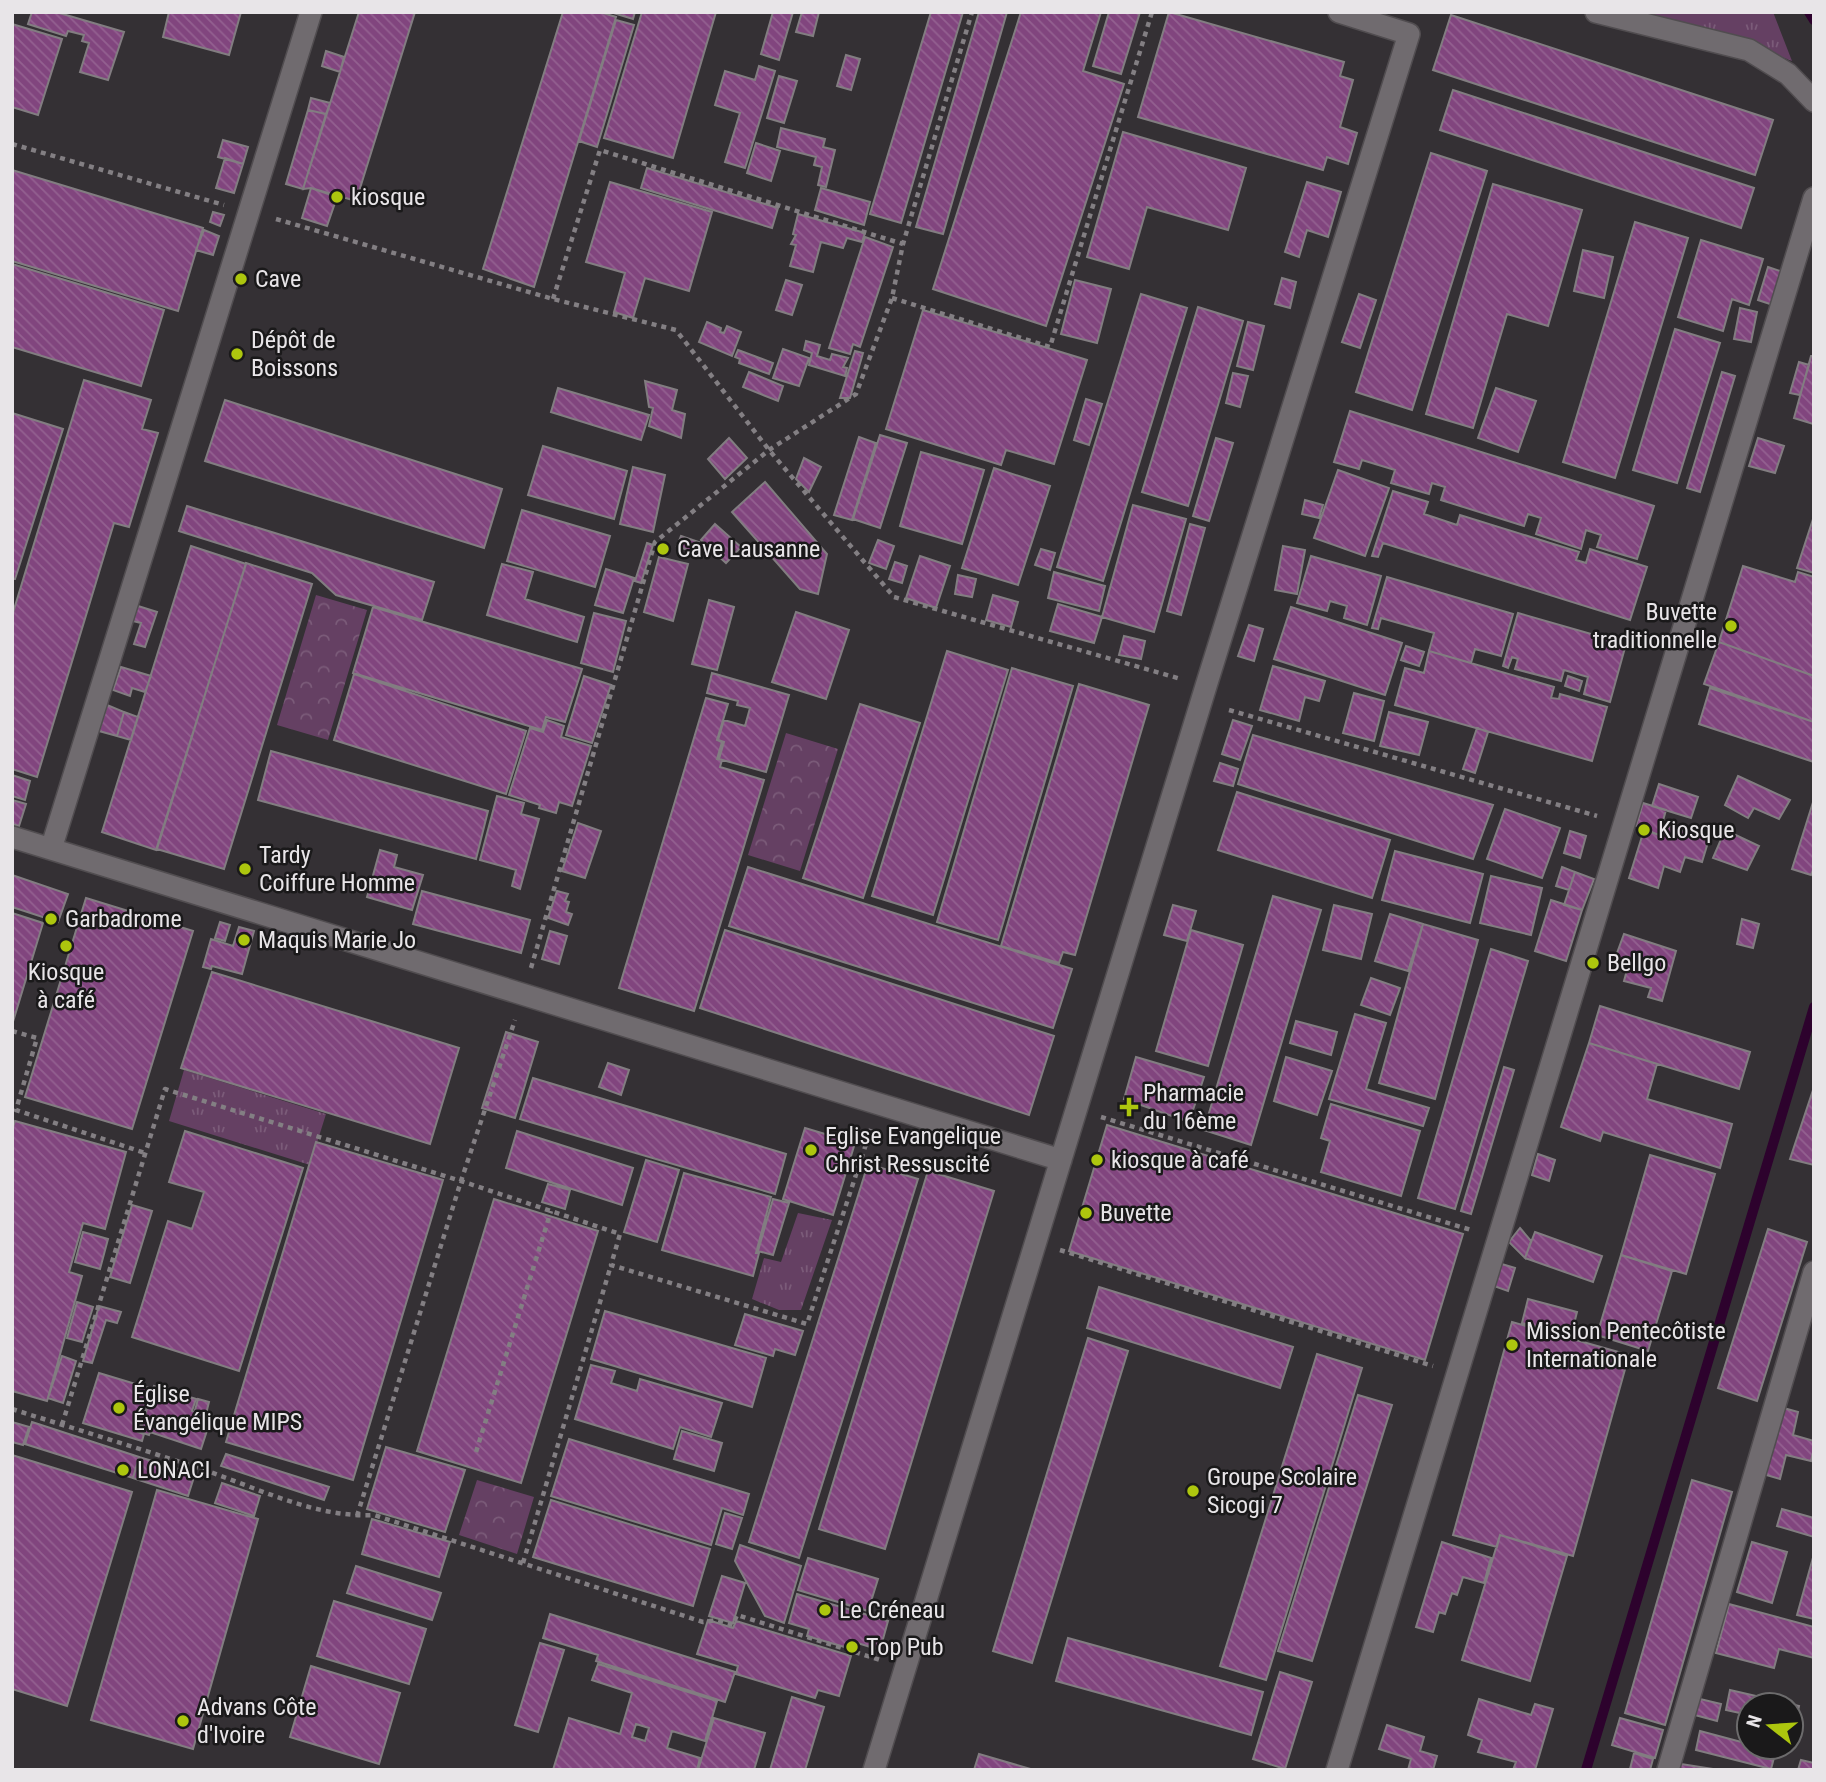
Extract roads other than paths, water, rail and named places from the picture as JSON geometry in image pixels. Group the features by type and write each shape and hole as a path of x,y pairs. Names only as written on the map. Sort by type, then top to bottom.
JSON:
{"street":[{"path":"51,849 311,12"},
{"path":"874,1770 1203,694 1409,34 1339,12"},
{"path":"1596,12 1749,50 1788,74 1814,102"},
{"path":"1338,1770 1814,198"},
{"path":"12,837 1061,1160"},
{"path":"1668,1770 1814,1272"}],"waterway":[{"path":"1809,12 1814,20"},
{"path":"1586,1770 1814,1007"}],"place":[{"name":"kiosque","path":"337,197"},
{"name":"Cave","path":"241,279"},
{"name":"Dépôt de Boissons","path":"237,354"},
{"name":"Cave Lausanne","path":"663,549"},
{"name":"Buvette traditionnelle","path":"1731,626"},
{"name":"Kiosque","path":"1644,830"},
{"name":"Tardy Coiffure Homme","path":"245,869"},
{"name":"Garbadrome","path":"51,919"},
{"name":"Maquis Marie Jo","path":"244,940"},
{"name":"Kiosque à café","path":"66,946"},
{"name":"Bellgo","path":"1593,963"},
{"name":"Pharmacie du 16ème","path":"1129,1107"},
{"name":"Eglise Evangelique Christ Ressuscité","path":"811,1150"},
{"name":"kiosque à café","path":"1097,1160"},
{"name":"Buvette","path":"1086,1213"},
{"name":"Mission Pentecôtiste Internationale","path":"1512,1345"},
{"name":"Église Évangélique MIPS","path":"119,1408"},
{"name":"LONACI","path":"123,1470"},
{"name":"Groupe Scolaire Sicogi 7","path":"1193,1491"},
{"name":"Le Créneau","path":"825,1610"},
{"name":"Top Pub","path":"852,1647"},
{"name":"Advans Côte d'Ivoire","path":"183,1721"}]}
